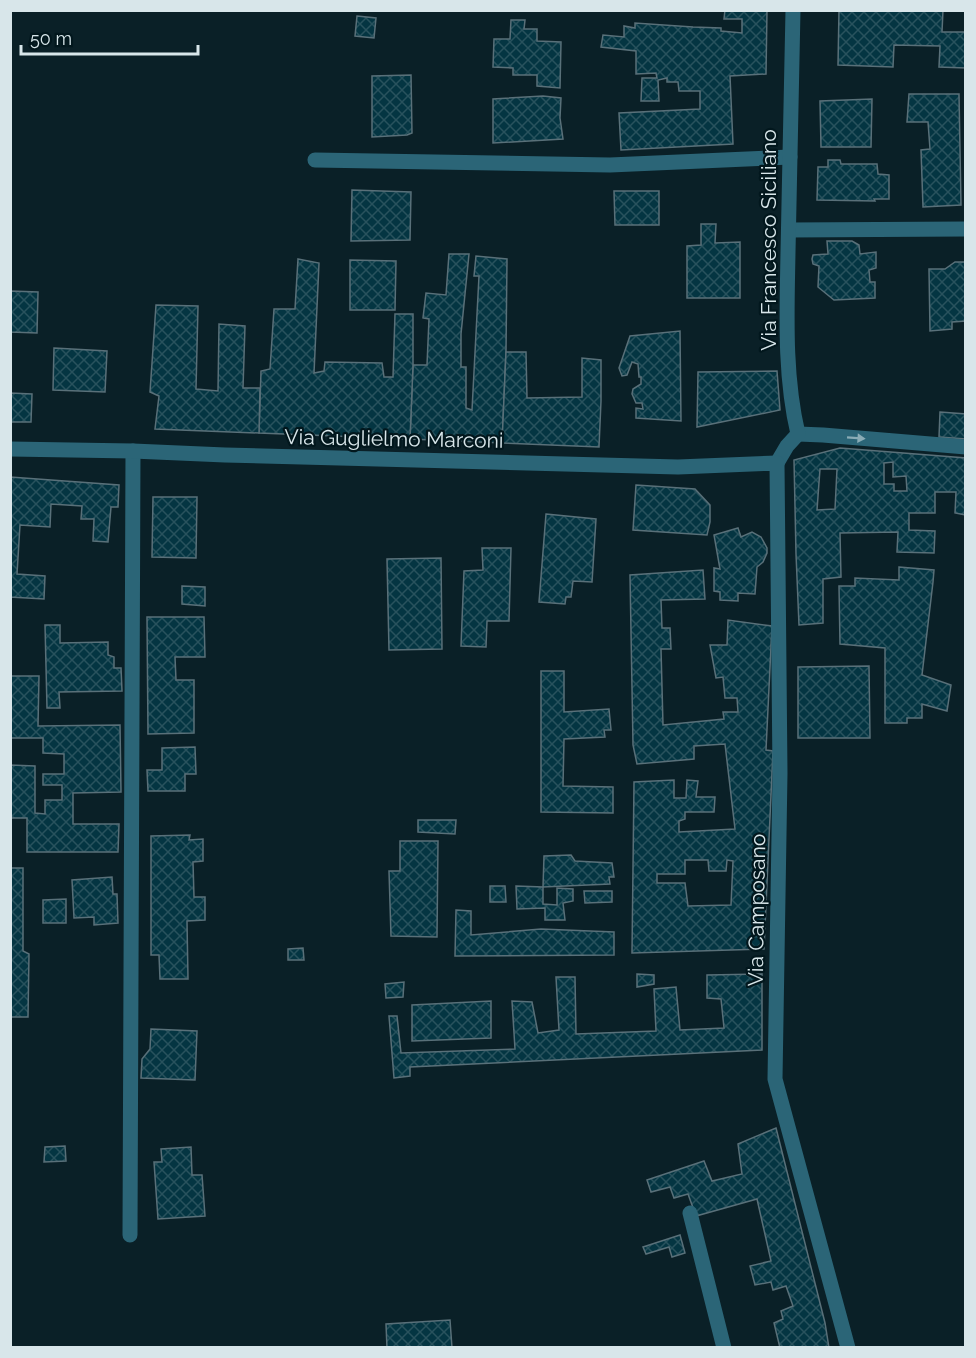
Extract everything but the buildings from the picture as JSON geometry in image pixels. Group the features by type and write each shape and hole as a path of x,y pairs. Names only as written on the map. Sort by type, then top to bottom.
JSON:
{"street":[{"name":"Via Francesco Siciliano","path":"793,10 787,316 792,410 798,434"},
{"path":"315,160 610,165 790,157"},
{"path":"789,230 966,229"},
{"path":"777,463 787,446 798,434 966,447"},
{"name":"Via Guglielmo Marconi","path":"10,450 133,451 678,467 777,463"},
{"path":"130,1235 133,451"},
{"name":"Via Camposano","path":"777,463 780,773 775,1079 848,1347"},
{"path":"690,1213 724,1347"}]}
